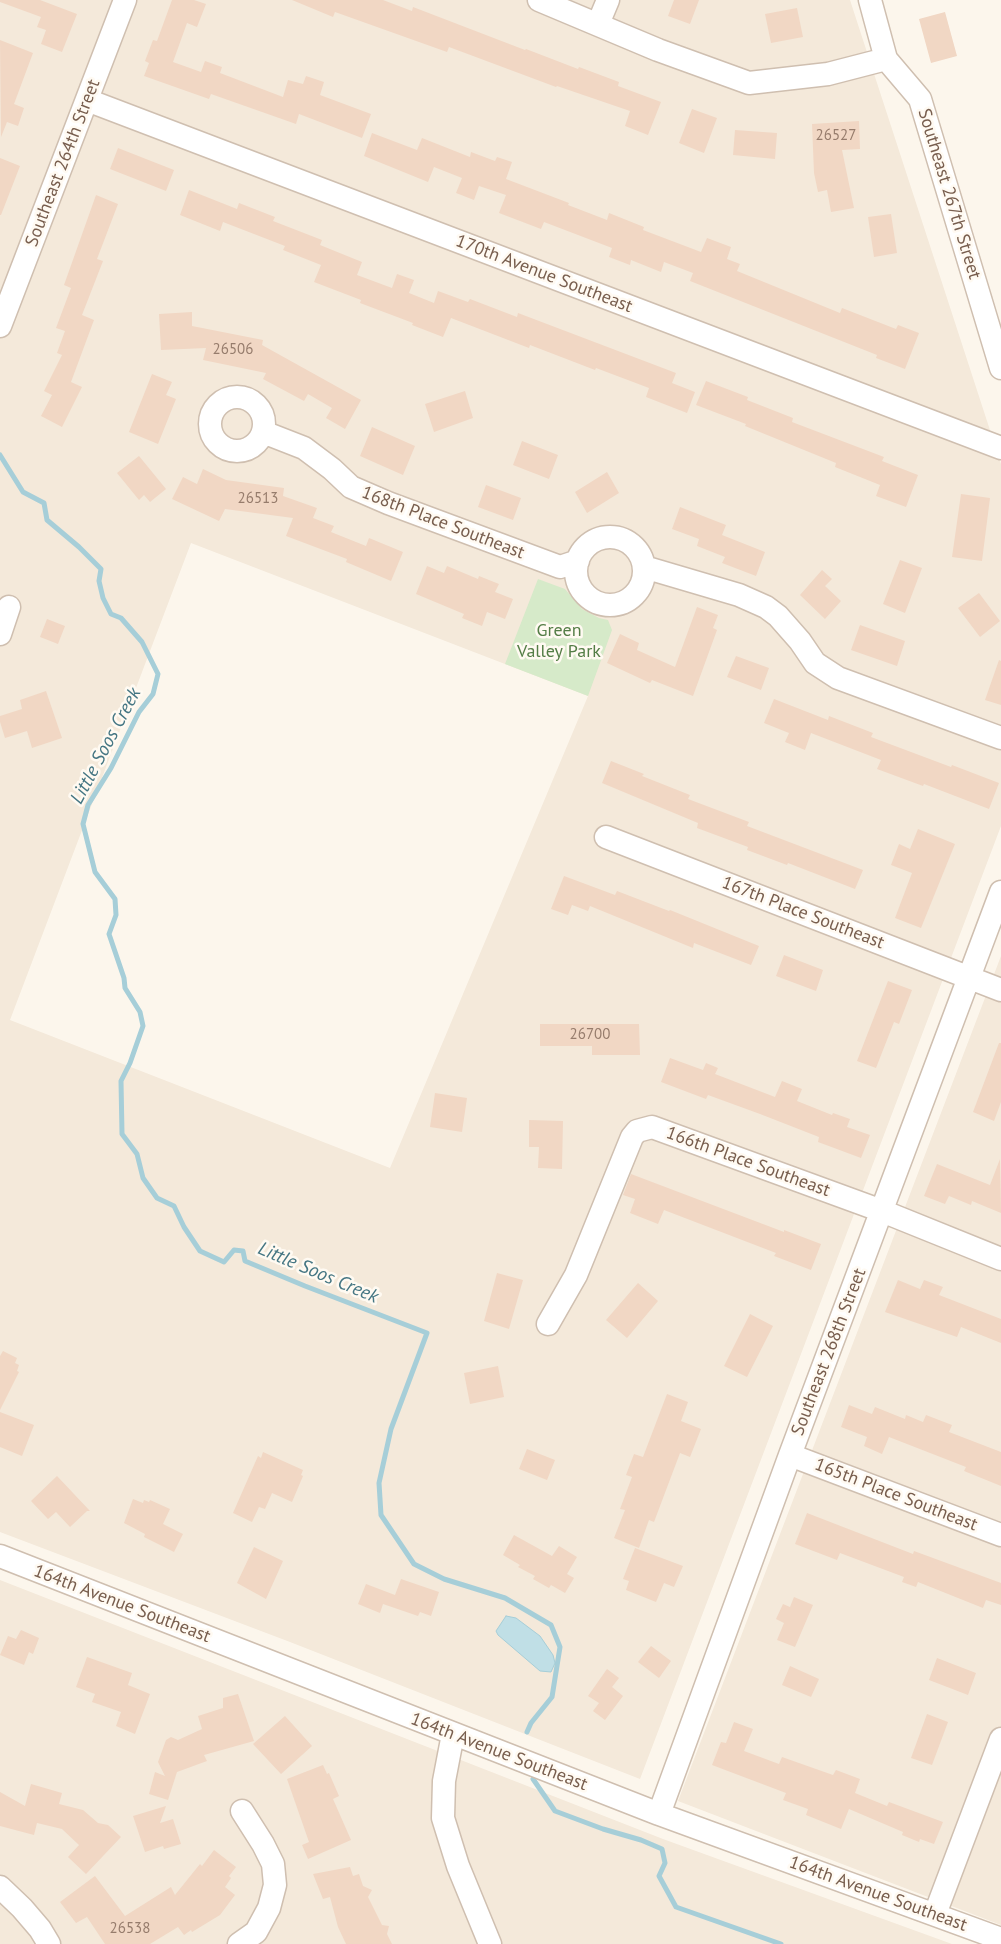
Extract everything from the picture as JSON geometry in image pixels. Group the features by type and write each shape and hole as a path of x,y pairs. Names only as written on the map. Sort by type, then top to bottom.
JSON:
{"street":[{"name":"Southeast 264th Street","path":"0,326 126,0"},
{"path":"539,0 658,50 749,83 828,74 886,59"},
{"path":"598,24 608,0"},
{"name":"Southeast 267th Street","path":"870,0 886,59 920,99 1001,368"},
{"name":"170th Avenue Southeast","path":"87,100 1001,448"},
{"name":"168th Place Southeast","path":"263,432 304,448 332,469 351,487 388,503 560,567 578,561"},
{"path":"602,538 624,541 634,547 641,556 644,567 641,584 632,597 623,603 607,605 591,600 578,583 576,572 578,561 583,551 592,543 602,538"},
{"path":"644,567 739,595 757,603 778,616 800,641 815,663 838,678 1001,738"},
{"path":"0,634 9,608"},
{"name":"167th Place Southeast","path":"606,838 1001,990"},
{"name":"Southeast 268th Street","path":"659,1814 790,1455 1001,892"},
{"name":"166th Place Southeast","path":"548,1324 576,1275 632,1137 637,1131 652,1127 882,1211 1001,1259"},
{"name":"165th Place Southeast","path":"790,1455 1001,1535"},
{"name":"164th Avenue Southeast","path":"0,1556 659,1814 1001,1939"},
{"path":"453,1734 444,1781 443,1818 458,1866 490,1944"},
{"path":"935,1914 1001,1739"},
{"path":"242,1812 263,1844 273,1864 275,1878 270,1908 254,1940"},
{"path":"0,1886 40,1929 49,1944"}],"shaded area":[{"path":"0,0 850,0 1001,464 1001,826 640,1779 290,1642 0,1532","holes":["191,543 588,696 390,1168 10,1020"]},
{"path":"1001,956 1001,1925 678,1801"},
{"path":"0,1580 663,1839 952,1944 0,1944"}],"green space":[{"name":"Green Valley Park","path":"538,579 565,589 582,609 599,618 608,620 612,630 588,696 505,664"}],"water":[{"path":"506,1616 516,1618 540,1636 553,1655 555,1663 551,1672 540,1671 498,1635 496,1631"}],"building":[{"path":"0,0 40,0 77,14 62,52 41,44 46,30 37,27 41,17 0,2"},
{"path":"172,0 194,0 206,4 197,27 187,23 173,62 201,72 205,61 222,67 220,73 283,97 288,80 303,84 306,76 324,82 320,95 371,114 362,138 299,114 296,124 211,94 209,99 144,76 149,63 145,61 153,40 157,41"},
{"path":"292,0 383,0 412,11 413,7 525,50 619,82 618,86 661,102 648,135 625,126 630,111 556,87 449,47 447,52 335,12 333,17"},
{"path":"674,0 699,0 690,24 668,16"},
{"path":"797,8 803,37 771,43 765,14"},
{"path":"945,12 957,56 931,63 919,19"},
{"path":"0,40 33,53 14,104 24,108 18,126 7,122 1,137"},
{"path":"692,109 717,118 704,153 679,143"},
{"path":"859,121 860,149 842,150 854,208 831,212 827,190 818,192 814,173 812,124"},
{"path":"735,130 777,133 775,159 733,155"},
{"path":"372,133 417,150 422,138 470,157 471,152 495,161 497,157 512,162 506,179 607,220 609,213 644,227 643,230 701,252 707,238 731,247 727,259 740,264 737,271 840,313 842,308 896,329 898,325 919,333 905,369 876,358 877,355 690,281 693,273 664,262 661,272 631,260 630,265 609,257 612,248 544,222 541,229 499,213 506,195 479,186 474,200 456,193 462,178 434,167 428,182 364,156"},
{"path":"118,148 174,170 166,191 110,169"},
{"path":"0,158 20,166 1,215 0,215"},
{"path":"189,190 237,209 239,203 275,217 273,221 322,240 320,245 362,262 357,275 392,288 397,274 414,280 409,293 434,303 438,291 468,302 470,299 517,317 518,313 676,373 672,383 695,392 687,413 646,397 649,388 530,345 529,348 451,318 443,337 412,325 413,323 360,303 361,300 314,282 321,265 283,250 285,246 223,222 220,231 180,215"},
{"path":"96,195 118,204 97,259 103,261 82,315 94,320 71,382 82,387 62,427 41,416 52,395 44,391 62,355 57,353 65,331 56,328 71,288 64,285"},
{"path":"891,214 897,253 874,257 868,217"},
{"path":"192,312 192,326 263,340 262,345 361,400 345,429 326,418 332,408 308,394 304,401 263,379 266,373 203,360 206,348 161,350 159,314"},
{"path":"152,374 172,382 166,395 176,399 158,444 129,432"},
{"path":"706,381 748,397 747,400 793,418 792,422 884,457 882,461 918,475 906,507 876,496 880,485 835,467 836,463 745,426 746,424 696,405"},
{"path":"465,391 473,418 434,432 425,404"},
{"path":"372,427 415,446 403,475 360,456"},
{"path":"522,441 558,455 549,479 513,465"},
{"path":"139,456 166,489 150,502 144,495 139,500 117,473"},
{"path":"203,469 226,480 284,488 283,496 317,508 313,518 334,526 331,532 366,546 369,538 403,552 391,581 346,562 347,559 286,536 293,518 225,509 219,521 172,499 183,477 197,484"},
{"path":"607,472 619,493 587,513 575,492"},
{"path":"486,485 521,498 513,520 478,507"},
{"path":"961,494 990,498 982,561 952,557"},
{"path":"680,507 726,525 722,535 765,552 756,576 722,563 725,557 697,546 699,539 672,529"},
{"path":"900,560 922,568 905,613 883,604"},
{"path":"427,566 444,573 447,566 478,579 479,576 499,584 495,592 513,599 505,619 487,612 482,626 462,618 464,614 416,594"},
{"path":"822,570 832,579 825,586 841,601 825,619 800,595"},
{"path":"979,593 1000,621 980,637 958,608"},
{"path":"697,607 718,615 713,628 717,630 693,696 652,680 650,683 607,663 620,634 639,643 637,650 675,667"},
{"path":"47,619 65,626 58,644 40,637"},
{"path":"860,625 905,641 897,666 851,650"},
{"path":"736,656 769,668 761,690 727,677"},
{"path":"999,660 1001,661 1001,705 985,700"},
{"path":"46,691 62,738 32,748 27,731 5,738 0,716 22,709 20,700"},
{"path":"774,699 828,720 829,716 873,733 871,737 999,783 989,809 924,784 923,786 877,769 881,760 811,733 805,750 785,742 789,733 764,723"},
{"path":"611,761 644,774 642,776 690,795 688,799 749,822 747,826 863,870 855,889 788,863 787,865 747,850 748,847 697,828 698,823 602,783"},
{"path":"918,829 955,844 921,928 895,918 912,873 891,865 899,844 910,849"},
{"path":"564,876 615,895 617,891 670,910 759,946 751,965 694,943 693,948 590,906 588,911 572,905 568,915 551,909"},
{"path":"784,955 823,970 816,991 776,976"},
{"path":"888,981 912,990 899,1024 894,1022 876,1068 857,1061"},
{"path":"540,1024 639,1024 640,1055 592,1055 592,1046 540,1046"},
{"path":"999,1043 1001,1043 1001,1102 994,1121 973,1112"},
{"path":"670,1058 703,1070 706,1063 718,1068 715,1074 775,1097 782,1081 802,1089 797,1101 832,1115 833,1113 850,1119 847,1127 870,1135 861,1158 818,1142 819,1137 760,1114 708,1095 706,1099 661,1082"},
{"path":"435,1093 467,1098 462,1132 430,1127"},
{"path":"529,1120 563,1121 562,1169 538,1168 539,1147 529,1147"},
{"path":"1000,1159 1001,1213 972,1201 971,1205 949,1196 945,1204 924,1196 937,1164 990,1185"},
{"path":"631,1174 784,1232 784,1230 821,1244 811,1270 774,1256 776,1253 664,1210 658,1224 630,1213 635,1199 623,1195"},
{"path":"497,1273 523,1280 509,1329 484,1321"},
{"path":"898,1280 920,1289 924,1280 943,1287 939,1295 1001,1319 1001,1343 961,1327 957,1337 885,1312"},
{"path":"638,1283 658,1301 627,1338 606,1320"},
{"path":"750,1314 773,1326 747,1377 724,1366"},
{"path":"3,1351 17,1358 15,1363 19,1365 17,1371 19,1372 0,1410 0,1356"},
{"path":"498,1366 504,1397 470,1404 464,1373"},
{"path":"667,1394 688,1402 681,1421 701,1429 690,1457 680,1453 654,1522 649,1520 639,1548 614,1538 625,1510 620,1509 632,1477 626,1475 634,1454 643,1457"},
{"path":"849,1405 872,1414 875,1407 905,1419 906,1415 923,1422 926,1415 952,1425 949,1432 1001,1452 1001,1486 964,1471 966,1467 889,1437 882,1454 864,1446 867,1437 841,1427"},
{"path":"0,1412 34,1425 22,1456 0,1447"},
{"path":"527,1449 555,1460 547,1480 519,1469"},
{"path":"263,1452 303,1470 301,1475 303,1476 292,1502 272,1493 265,1509 259,1507 252,1522 233,1513 258,1456 261,1458"},
{"path":"57,1476 90,1511 87,1511 70,1527 56,1512 48,1519 31,1501"},
{"path":"133,1499 143,1503 144,1500 149,1502 150,1500 170,1509 163,1524 183,1534 174,1552 144,1537 145,1534 124,1523"},
{"path":"807,1513 913,1554 914,1551 1001,1583 1001,1605 986,1600 983,1608 918,1582 916,1587 902,1582 904,1577 840,1553 837,1560 795,1544"},
{"path":"514,1535 552,1556 559,1546 577,1557 567,1574 574,1578 565,1593 551,1585 549,1588 533,1579 535,1576 518,1567 520,1565 503,1555"},
{"path":"254,1547 283,1561 266,1599 237,1583"},
{"path":"635,1548 683,1566 674,1587 664,1583 656,1602 626,1590 629,1581 623,1579"},
{"path":"401,1579 439,1592 431,1616 420,1612 418,1616 383,1604 380,1613 358,1604 366,1584 395,1595"},
{"path":"794,1597 813,1605 795,1647 777,1640 784,1623 776,1619 783,1604 790,1607"},
{"path":"21,1630 39,1638 33,1654 29,1652 24,1665 0,1655 8,1636 16,1639"},
{"path":"651,1646 671,1661 659,1678 638,1662"},
{"path":"87,1657 132,1673 128,1685 150,1694 135,1734 116,1726 121,1712 92,1702 95,1694 76,1687"},
{"path":"937,1658 976,1673 968,1695 929,1680"},
{"path":"790,1666 819,1679 811,1697 782,1685"},
{"path":"607,1669 619,1678 612,1687 623,1696 605,1720 593,1711 599,1703 588,1696"},
{"path":"238,1694 254,1741 204,1755 207,1761 177,1772 168,1800 149,1794 155,1772 165,1776 158,1762 166,1740 171,1737 178,1740 202,1729 198,1716 223,1708 223,1698"},
{"path":"927,1714 948,1722 932,1765 911,1758"},
{"path":"285,1716 312,1746 281,1774 253,1744"},
{"path":"734,1722 753,1729 744,1751 779,1764 782,1757 833,1775 836,1770 860,1779 855,1793 887,1806 889,1802 943,1822 934,1844 920,1839 919,1842 902,1835 903,1832 849,1809 841,1829 806,1815 808,1809 783,1800 786,1793 712,1765 721,1742 726,1743"},
{"path":"323,1765 327,1774 329,1773 339,1796 333,1799 351,1840 308,1859 302,1845 309,1842 287,1779"},
{"path":"31,1784 62,1793 59,1804 83,1810 98,1823 108,1825 121,1837 86,1874 68,1857 79,1845 62,1829 37,1823 34,1835 0,1826 0,1792 25,1806"},
{"path":"166,1806 160,1823 173,1819 181,1844 164,1849 163,1846 145,1852 133,1816"},
{"path":"214,1850 236,1867 229,1876 231,1878 225,1887 235,1895 220,1915 184,1935 178,1927 150,1944 105,1944 87,1917 76,1923 60,1902 95,1876 125,1916 171,1887 175,1895"},
{"path":"350,1867 353,1876 359,1874 363,1886 372,1890 368,1897 382,1925 389,1926 387,1934 392,1944 346,1944 338,1927 330,1897 323,1899 313,1874"}],"waterway":[{"name":"Little Soos Creek","path":"0,455 23,492 44,503 47,520 79,547 101,569 99,581 103,598 111,614 121,618 142,642 158,674 153,694 139,712 111,768 88,805 83,824 95,872 115,899 116,915 109,934 124,978 125,988 140,1012 143,1026 130,1063 121,1081 122,1134 137,1154 143,1178 157,1198 174,1206 184,1227 200,1251 224,1262 234,1250 243,1251 245,1261 427,1333 391,1429 379,1483 381,1515 414,1564 444,1579 505,1598 551,1625 560,1647 552,1697 531,1723 527,1732"},
{"name":"Little Soos Creek","path":"533,1779 555,1811 662,1849 665,1863 659,1876 676,1907 781,1944"}]}
